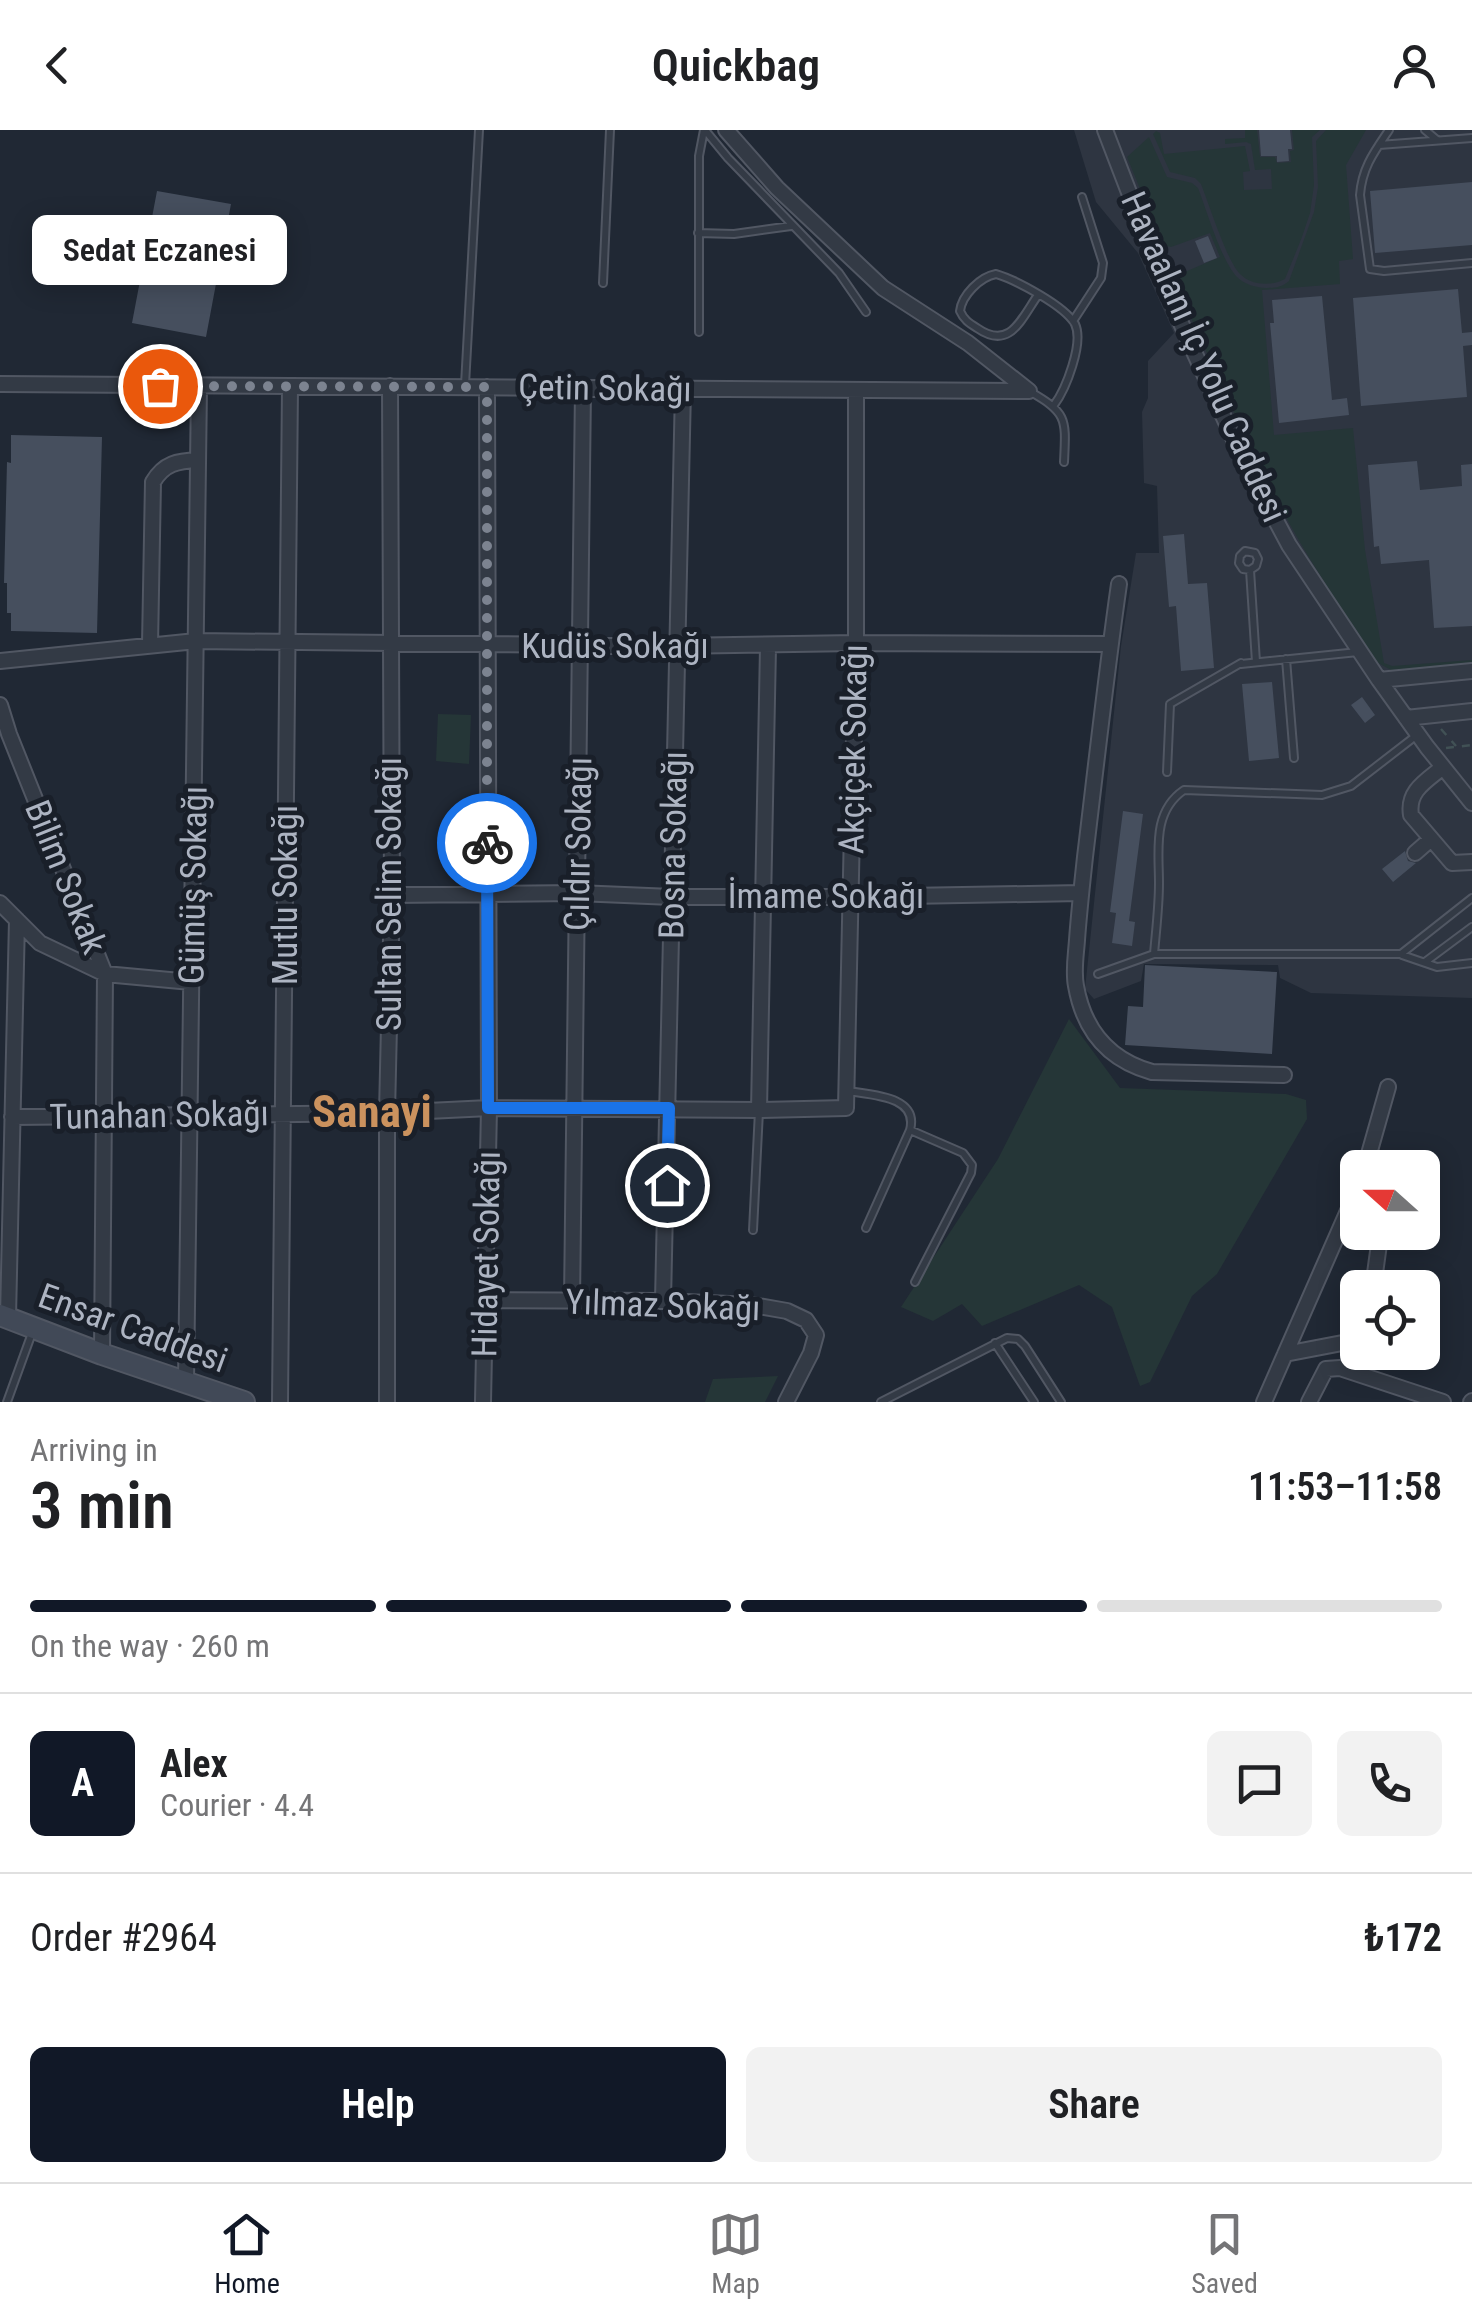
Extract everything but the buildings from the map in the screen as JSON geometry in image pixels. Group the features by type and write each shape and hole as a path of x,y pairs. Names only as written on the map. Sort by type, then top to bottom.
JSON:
{"street":[{"path":"726,130 777,188 884,288 968,343 1029,392"},
{"name":"Havaalanı İç Yolu Caddesi","path":"1104,130 1170,300 1241,455 1288,544 1359,652 1472,803"},
{"name":"Çetin Sokağı","path":"0,384 1029,392"},
{"name":"Gümüş Sokağı","path":"186,1383 200,386"},
{"name":"Sultan Selim Sokağı","path":"387,1402 392,895 390,386"},
{"name":"Hidayet Sokağı","path":"483,1402 488,1108 487,387"},
{"name":"Mutlu Sokağı","path":"280,1402 290,388"},
{"name":"Çıldır Sokağı","path":"572,1300 583,389"},
{"name":"Bosna Sokağı","path":"664,1301 682,390"},
{"name":"Akçiçek Sokağı","path":"846,1108 856,644 856,390"},
{"path":"150,645 153,482 168,464 198,460"},
{"path":"1118,584 1081,893 1075,984 1086,1016 1103,1046 1132,1066 1152,1072 1284,1075"},
{"name":"Kudüs Sokağı","path":"0,661 196,641 675,646 1110,644"},
{"path":"760,1110 768,646"},
{"path":"1379,680 1472,671"},
{"name":"Bilim Sokak","path":"0,705 105,974 102,1354"},
{"path":"1406,718 1472,712"},
{"path":"1443,767 1414,791 1411,815 1452,863 1472,862"},
{"path":"1416,852 1431,838"},
{"name":"İmame Sokağı","path":"392,895 850,897 1081,893"},
{"path":"0,903 40,943 105,974 192,982"},
{"path":"4,1316 17,920"},
{"path":"1371,1150 1388,1088"},
{"name":"Tunahan Sokağı","path":"12,1117 576,1107 846,1108"},
{"path":"1264,1402 1340,1245"},
{"name":"Yılmaz Sokağı","path":"486,1300 664,1301 787,1310 806,1320 816,1334 811,1353 786,1402"},
{"name":"Ensar Caddesi","path":"4,1316 240,1401"},
{"path":"1285,1354 1340,1343"},
{"path":"1309,1402 1326,1369 1340,1368 1443,1402"}],"lane":[{"path":"465,386 479,130"},
{"path":"604,283 610,130"},
{"path":"705,130 839,273 866,312"},
{"path":"699,332 699,156 705,130"},
{"path":"1389,130 1365,166 1361,184 1370,269 1472,262"},
{"path":"1426,130 1438,140"},
{"path":"1379,145 1472,138"},
{"path":"1073,321 1101,278 1102,263 1082,197"},
{"path":"698,233 734,234 792,225"},
{"path":"1038,295 1011,334 1000,337 964,320 960,311 982,279 992,274 1038,295 1073,321 1078,335 1072,368 1063,394 1054,405"},
{"path":"1029,392 1054,405 1064,421 1064,462"},
{"path":"1250,570 1256,662"},
{"path":"1230,664 1359,652"},
{"path":"1286,659 1294,758"},
{"path":"1167,772 1170,704 1241,664"},
{"path":"1154,954 1159,884 1157,844 1172,798 1184,790 1322,795 1351,786 1418,734"},
{"path":"1400,954 1472,898"},
{"path":"1424,962 1472,927"},
{"path":"1098,974 1154,954 1400,954 1437,967 1472,964"},
{"path":"846,1090 880,1096 906,1107 912,1117 910,1130 866,1228"},
{"path":"753,1230 760,1110"},
{"path":"910,1130 963,1153 972,1165 915,1282"},
{"path":"7,1402 34,1328"},
{"path":"881,1402 1007,1338 1018,1339 1061,1402"},
{"path":"995,1344 1034,1402"},
{"path":"898,1392 905,1402"}],"path":[{"path":"1430,716 1456,747"}],"shaded area":[{"path":"1074,130 1472,130 1472,998 1311,993 1280,978 1278,965 1144,964 1141,981 1094,999 1085,989 1121,646 1136,553 1159,553 1157,486 1144,483 1142,412 1148,398 1148,361 1174,333 1138,253 1096,202"},
{"path":"1245,130 1257,130 1260,157 1275,157 1277,163 1291,162 1292,130 1320,130 1312,137 1314,185 1310,213 1285,279 1274,283 1256,283 1240,274 1224,245 1201,184 1195,178 1170,172 1153,134 1160,133 1164,154 1245,146 1250,171 1243,172 1244,190 1272,189 1271,169 1255,170 1251,144 1225,144 1225,139 1245,138"},
{"path":"1326,130 1366,130 1346,165 1353,259 1339,261 1340,284 1262,290 1274,435 1353,428 1365,550 1384,663 1392,666 1472,660 1472,664 1391,670 1378,663 1325,584 1279,503 1177,287 1180,274 1220,257 1210,233 1171,247 1163,245 1127,157 1149,137 1167,177 1198,188 1220,247 1237,277 1255,286 1273,288 1289,281 1314,212 1318,187 1316,141"},
{"path":"438,714 471,715 469,764 436,761"},
{"path":"1069,1019 1120,1088 1286,1094 1306,1100 1307,1119 1217,1274 1192,1296 1150,1382 1140,1386 1112,1307 1079,1285 982,1326 962,1304 933,1321 901,1307 998,1159"},
{"path":"778,1376 765,1402 705,1402 713,1379"}],"way so far":[{"path":"160,386 487,387 487,843"}],"place":[{"name":"Sedat Eczanesi","path":"160,386"}],"district":[{"name":"Sanayi","path":"372,1111"}],"route":[{"path":"487,843 488,1108 669,1108 667,1185"}]}
